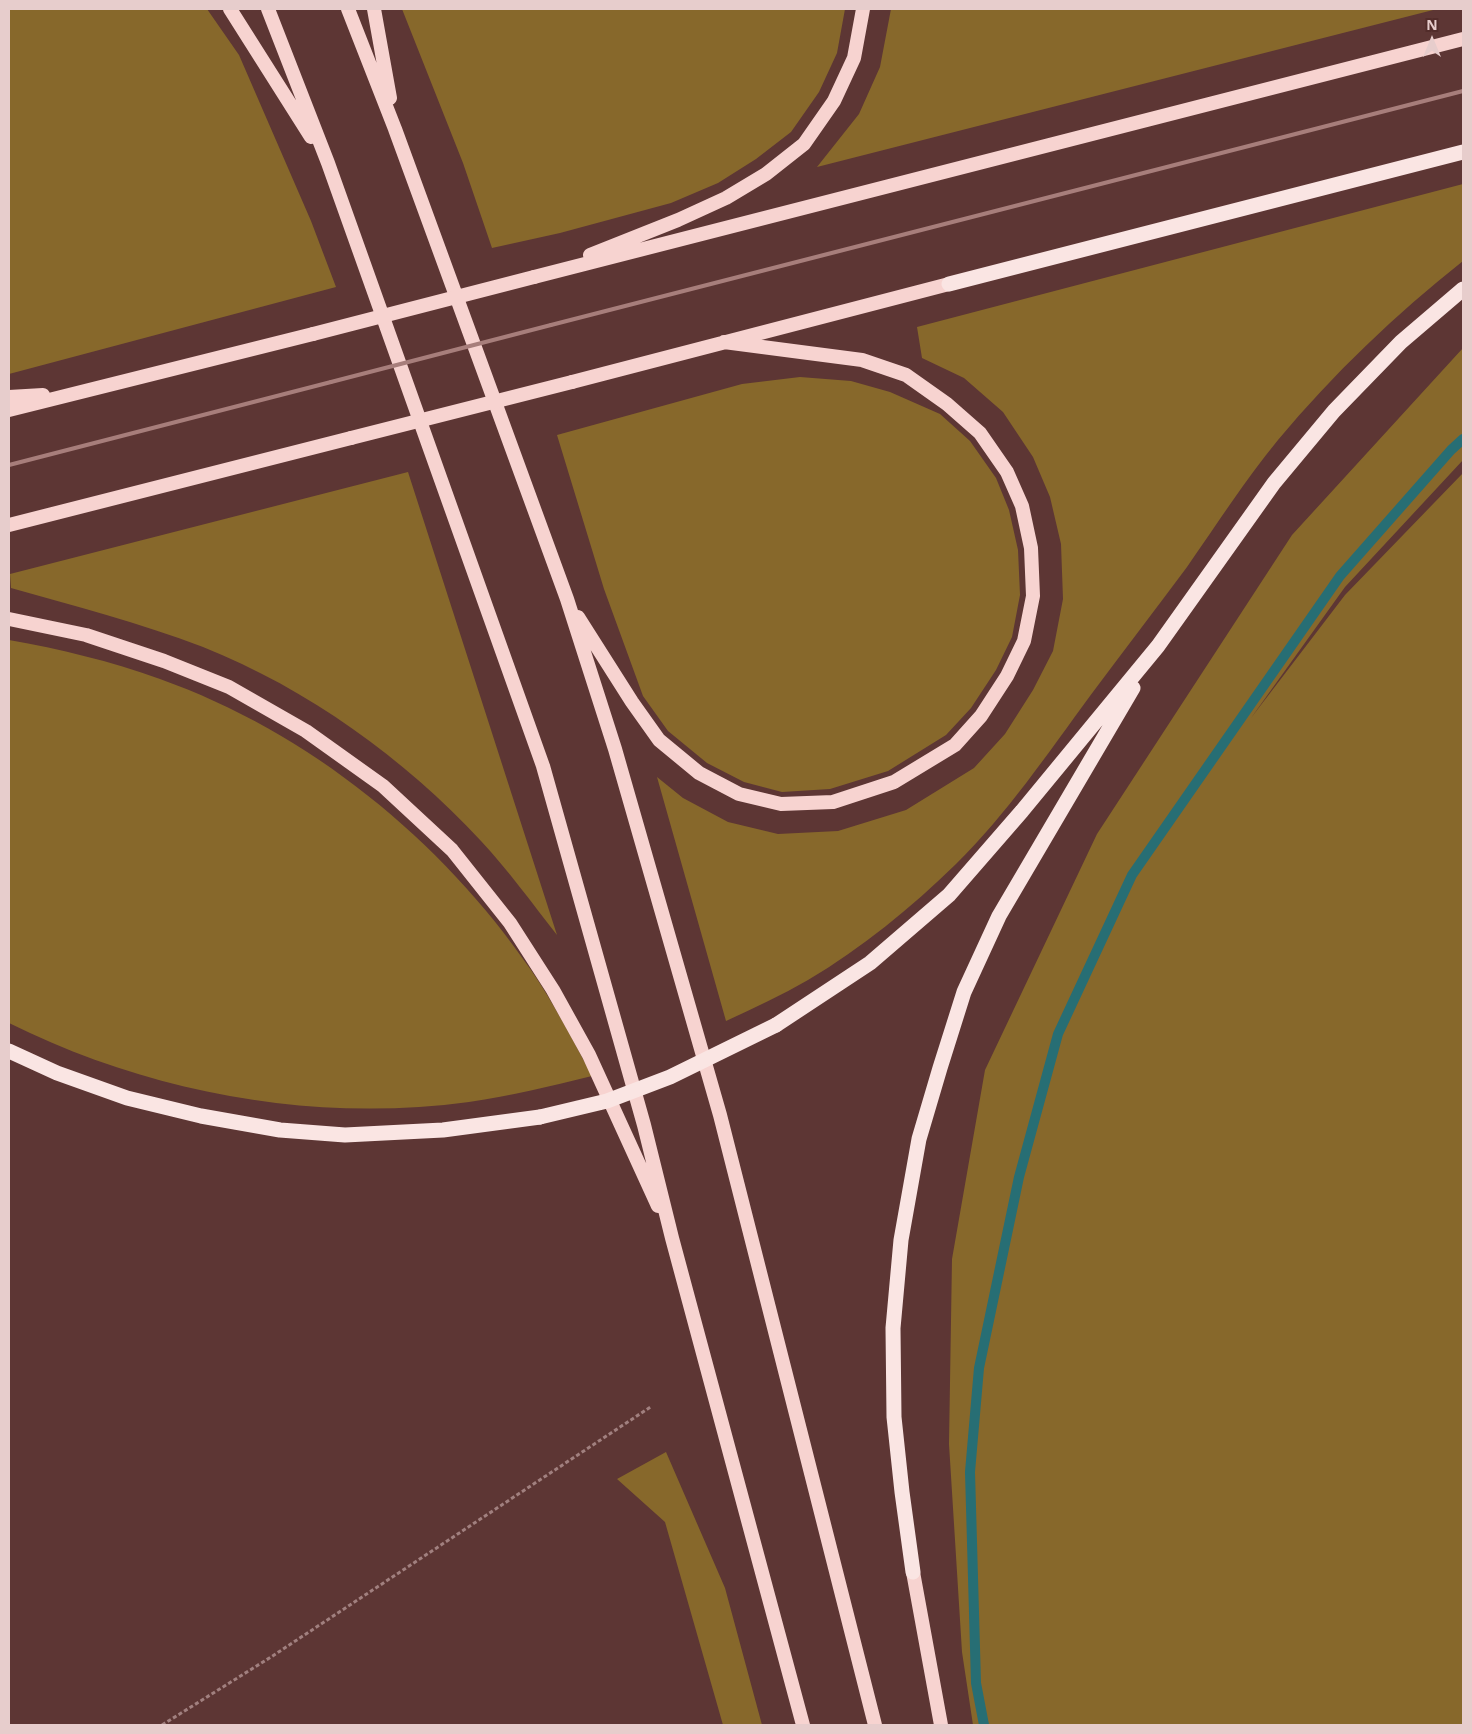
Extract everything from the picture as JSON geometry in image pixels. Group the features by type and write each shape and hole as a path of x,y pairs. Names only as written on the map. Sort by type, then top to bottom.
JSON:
{"highway":[{"path":"230,9 328,164"},
{"path":"268,9 328,164 543,766 644,1125 672,1238 803,1725"},
{"path":"348,9 395,129 567,599 615,749 720,1115 875,1725"},
{"path":"374,9 395,129"},
{"path":"534,277 678,220 726,198 766,174 804,144 834,101 854,58 863,9"},
{"path":"9,410 313,334 1463,39"},
{"path":"9,525 1463,152"},
{"path":"9,1051 57,1073 127,1098 201,1116 280,1130 345,1135 443,1130 540,1117 607,1100 670,1077 776,1025 870,963 949,895 1022,811 1158,646 1274,483 1334,411 1400,342 1463,289"},
{"path":"567,599 632,702 659,740 700,773 739,794 781,804 833,802 894,782 955,745 981,716 1007,676 1024,641 1033,596 1031,548 1022,506 1007,472 980,432 948,404 906,375 862,360 724,342"},
{"path":"9,397 79,392"},
{"path":"9,619 86,635 164,661 229,687 306,731 383,786 452,850 510,923 553,990 589,1055 672,1238"},
{"path":"941,1725 913,1572 894,1417 894,1328 901,1240 919,1139 964,992 998,916 1158,646"}],"lane":[{"path":"9,465 1463,92"}],"path":[{"path":"162,1725 271,1657 652,1406"}],"shaded area":[{"path":"9,9 207,9 239,55 311,221 336,287 9,374"},
{"path":"402,9 845,9 837,53 819,92 791,132 756,159 718,183 671,203 560,233 492,248 463,163"},
{"path":"891,9 1437,9 817,167 859,114 880,67"},
{"path":"1463,184 1463,261 1414,302 1343,368 1278,440 1243,486 1187,567 993,825 956,864 904,912 848,955 808,980 726,1021 657,777 683,798 728,822 778,834 838,831 906,810 974,768 1005,734 1033,690 1053,651 1063,599 1061,544 1050,497 1033,457 1003,412 964,378 922,358 917,327"},
{"path":"1463,348 1463,460 1345,587 1251,718 1345,595 1463,473 1463,1725 973,1725 962,1652 949,1444 952,1259 985,1070 1097,834 1292,535"},
{"path":"800,377 851,381 890,392 940,414 970,441 996,478 1009,510 1018,550 1020,595 1012,637 996,670 971,708 946,735 888,771 830,789 782,792 744,782 707,763 668,731 643,696 604,589 557,435 742,384"},
{"path":"408,472 557,935 501,863 451,811 387,754 317,705 280,683 203,647 83,608 11,588 10,574"},
{"path":"9,640 104,661 160,679 215,701 268,729 319,760 368,796 414,835 456,877 496,922 531,970 563,1022 592,1076 516,1094 469,1102 410,1108 292,1105 233,1097 175,1084 118,1068 63,1047 9,1023"},
{"path":"666,1452 725,1588 762,1725 723,1725 665,1522 617,1479"}],"waterway":[{"path":"984,1725 976,1683 970,1472 979,1368 1019,1177 1058,1034 1132,875 1340,576 1451,450 1463,439"}]}
